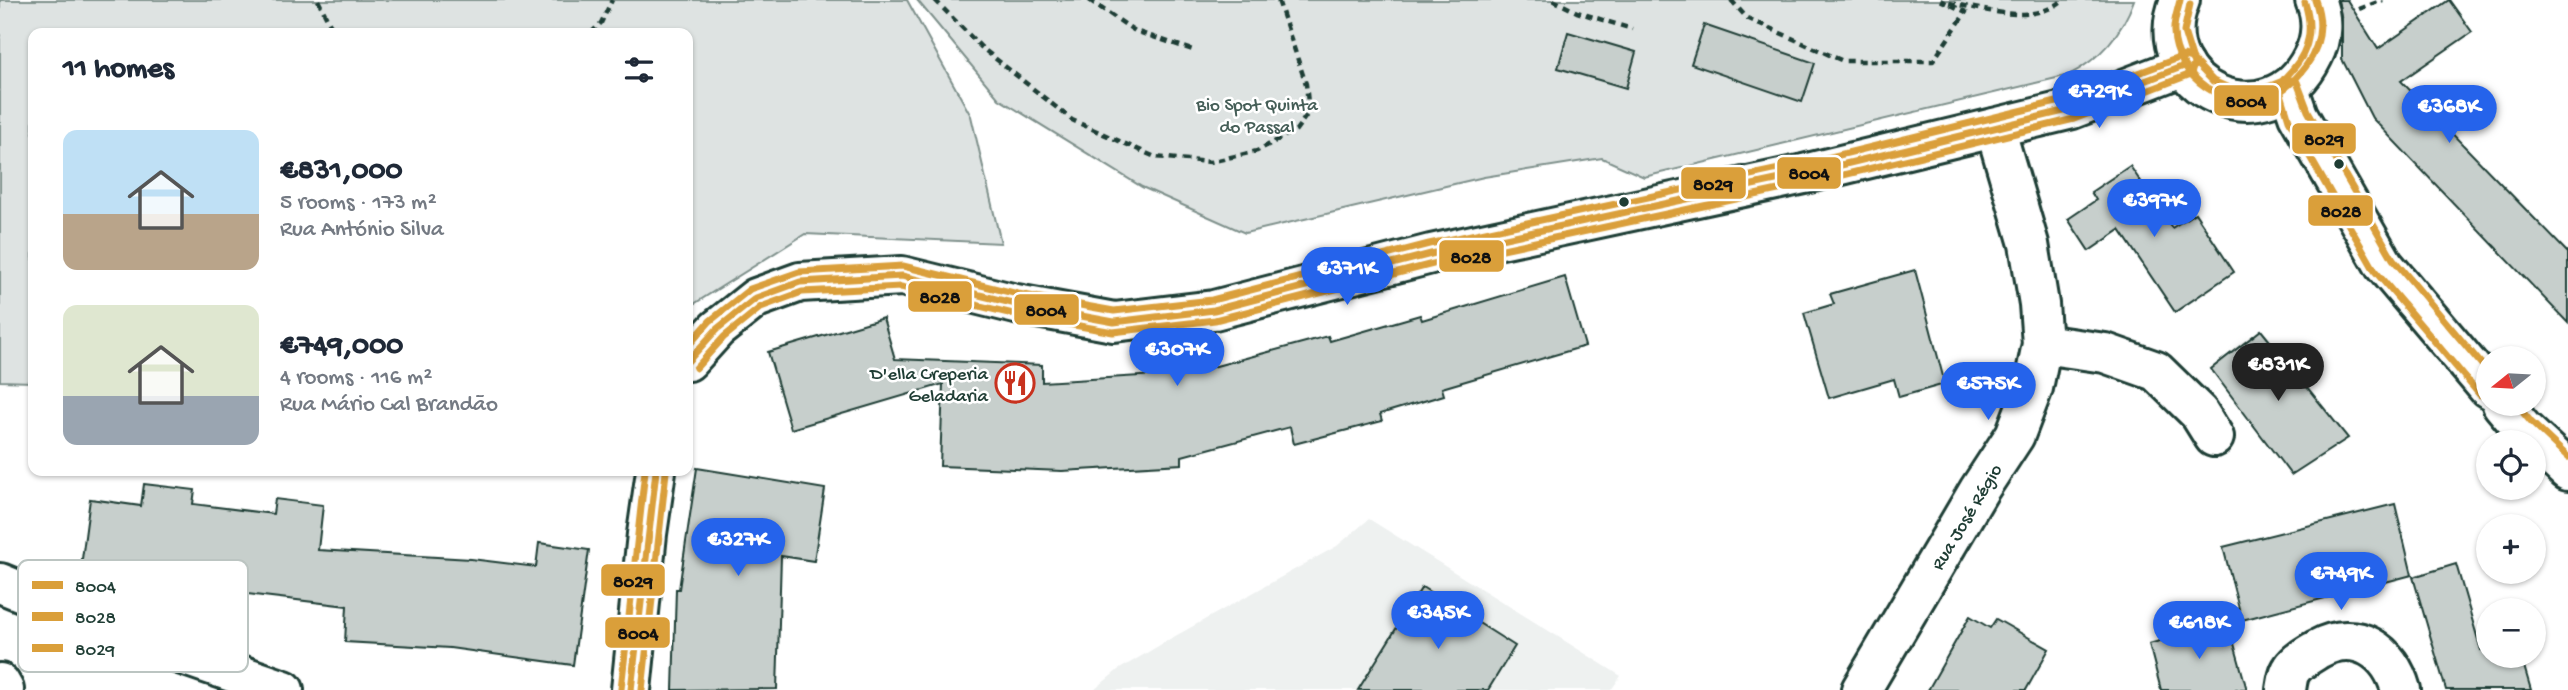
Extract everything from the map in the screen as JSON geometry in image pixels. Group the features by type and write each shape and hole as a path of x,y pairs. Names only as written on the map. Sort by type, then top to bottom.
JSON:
{"street":[{"path":"2180,0 2173,17 2173,37 2184,66 2207,90 2236,101 2262,100 2288,89 2305,74 2320,43 2320,10 2315,0"},
{"path":"693,356 717,330 756,298 800,282 902,276 1016,304 1114,322 1214,310 1432,254 1804,174 2072,109 2184,66"},
{"path":"2288,89 2298,115 2384,265 2476,374"},
{"name":"Rua José Régio","path":"1861,690 1979,490 2015,435 2033,388 2042,344 2029,244 1996,128"},
{"path":"2042,344 2105,353 2156,371 2199,413 2214,437"},
{"path":"2513,416 2568,471"},
{"path":"631,690 655,476"},
{"path":"0,583 18,590"},
{"path":"2286,690 2292,669 2308,655 2331,643 2351,642 2369,645 2386,658 2396,673 2401,690"},
{"path":"232,672 284,690"},
{"path":"0,683 4,690"}],"path":[{"path":"318,0 333,28"},
{"path":"596,28 612,0"},
{"path":"935,0 982,47 1072,120 1155,157 1210,162 1256,151 1296,130 1309,112 1306,84 1278,0"},
{"path":"1089,0 1135,31 1193,50"},
{"path":"1553,0 1577,12 1632,29"},
{"path":"1731,0 1747,18 1843,61 1933,61 1966,12 1940,1"},
{"path":"1940,1 2035,15 2055,7 2063,0"}],"shaded area":[{"path":"1369,519 1621,676 1611,690 1094,690 1118,670 1170,639 1337,546"}],"green space":[{"path":"0,0 907,0 971,116 1001,243 805,234 693,306 693,28 28,28 28,382 0,381"},
{"name":"Bio Spot Quinta do Passal","path":"917,0 2134,0 2123,24 2109,44 2091,61 2069,75 1644,177 1602,158 1484,177 1245,233 1142,187 999,99"}],"building":[{"path":"2338,0 2347,0 2378,49 2449,0 2472,32 2401,81 2568,253 2568,323 2372,118 2342,59 2342,21"},
{"path":"1704,25 1815,63 1802,102 1691,64"},
{"path":"1568,32 1636,52 1626,88 1558,68"},
{"path":"2130,166 2172,228 2195,213 2234,272 2175,312 2120,230 2089,251 2068,219 2096,200 2091,192"},
{"path":"1915,270 1945,384 1899,397 1894,379 1829,398 1804,313 1834,304 1830,294"},
{"path":"1565,277 1585,346 1442,388 1444,395 1380,414 1382,421 1294,444 1290,427 1182,456 1182,464 1062,471 940,466 943,384 791,429 768,352 883,318 895,359 1042,365 1042,382 1190,373 1328,336 1330,341 1420,315 1422,320"},
{"path":"2261,330 2348,438 2291,475 2211,369"},
{"path":"697,468 825,489 814,561 781,556 777,689 673,690 676,589 679,589"},
{"path":"144,484 195,490 193,504 273,514 275,499 323,505 318,550 471,559 536,567 539,543 589,550 573,665 450,648 345,642 347,606 248,594 248,560 82,560 90,499 141,506"},
{"path":"2395,504 2412,575 2242,620 2223,547"},
{"path":"2456,564 2476,633 2476,668 2525,668 2531,690 2446,690 2413,577"},
{"path":"1422,587 1515,646 1488,690 1358,690"},
{"path":"1970,616 1990,628 1996,619 2049,649 2026,690 1928,690"},
{"path":"2228,622 2247,690 2161,690 2149,644"}],"transit line":[{"name":"8004","path":"2180,0 2174,32 2183,63 2193,77 2221,95 2254,101 2270,97 2286,88 2311,58 2320,34 2320,17 2315,0"},
{"name":"8028","path":"2305,3 2309,21 2306,46 2299,61 2279,87 2289,120 2375,271 2476,390"},
{"name":"8028","path":"696,368 724,337 761,307 802,292 901,287 1013,314 1113,332 1215,320 1433,264 1806,184 2074,119 2191,74 2194,64 2184,32 2190,4"},
{"name":"8029","path":"693,340 710,321 750,289 799,272 903,266 1018,294 1114,311 1212,300 1429,244 1802,164 2069,99 2184,56 2191,58 2213,81 2231,89 2260,90 2288,79 2297,82 2308,111 2393,259 2476,358"},
{"name":"8004","path":"693,355 717,329 756,298 800,282 902,276 1016,304 1114,322 1214,310 1431,254 1804,174 2072,109 2184,66"},
{"name":"8029","path":"2526,416 2568,457"},
{"name":"8029","path":"621,689 644,476"},
{"name":"8004","path":"631,690 655,476"},
{"name":"8028","path":"642,690 666,476"}],"place":[{"name":"D'ella Creperia Geladaria","path":"1015,383"}]}
